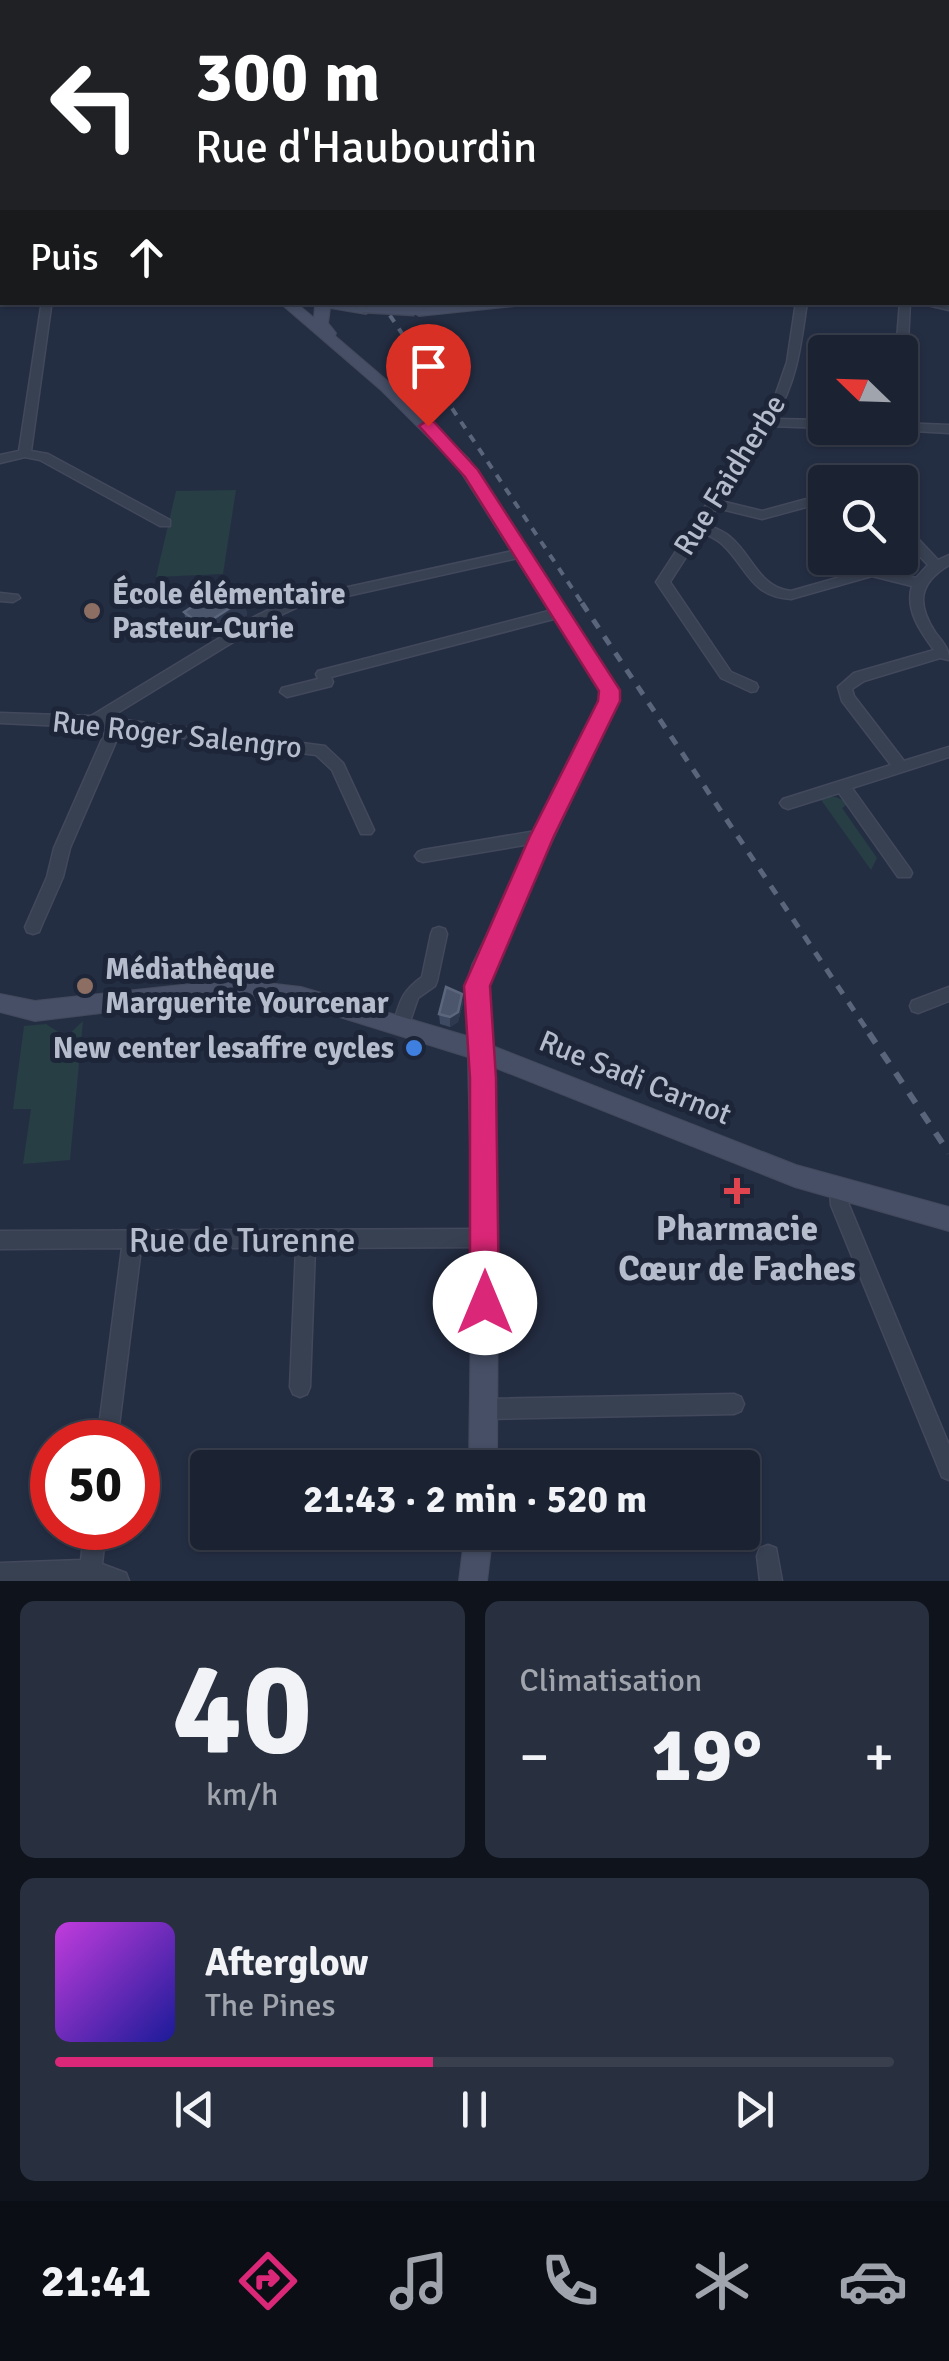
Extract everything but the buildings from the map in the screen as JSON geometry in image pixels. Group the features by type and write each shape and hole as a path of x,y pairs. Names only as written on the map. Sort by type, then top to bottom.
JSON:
{"main road":[{"path":"290,305 335,340 455,453 604,680 610,696 480,972 477,992 485,1238 483,1450"},
{"path":"312,323 308,312 317,305"},
{"path":"320,305 321,322 335,340"},
{"path":"417,310 456,305"},
{"path":"417,310 462,305"},
{"path":"335,340 326,326 329,318 360,306 417,310 478,305"},
{"name":"Rue Sadi Carnot","path":"0,1003 35,1011 209,990 301,996 481,1052 785,1173 949,1219"},
{"path":"473,1581 477,1550"}],"street":[{"path":"598,0 612,0"},
{"name":"Rue Faidherbe","path":"752,688 726,675 663,586 768,422 790,374 802,305"},
{"path":"903,335 905,305"},
{"path":"25,453 46,307"},
{"path":"768,422 808,423"},
{"path":"918,428 949,429"},
{"path":"0,459 25,453 39,455 165,523"},
{"path":"715,504 762,515 808,503"},
{"path":"700,526 724,538 763,586 776,594 791,595 869,572 920,583"},
{"path":"902,767 847,697 844,687 859,677 946,656 917,614 920,583 942,563 918,543"},
{"path":"94,722 265,616 294,603 522,553"},
{"path":"287,692 326,682 323,674 560,613"},
{"name":"Rue Roger Salengro","path":"0,718 94,722 320,750 338,767 366,830"},
{"path":"33,927 62,848 115,727"},
{"path":"788,802 949,752"},
{"path":"842,786 904,873"},
{"path":"423,856 542,836"},
{"path":"401,1025 411,994 429,981 439,934"},
{"path":"918,1006 949,994"},
{"path":"839,1190 840,1205 949,1470"},
{"name":"Rue de Turenne","path":"0,1240 485,1238"},
{"path":"300,1387 306,1239"},
{"path":"110,1420 132,1240"},
{"path":"484,1409 734,1404"},
{"path":"90,1570 93,1550"},
{"path":"768,1556 771,1581"},
{"path":"0,1574 90,1570 118,1581"}],"green space":[{"path":"236,490 223,574 156,577 176,491"},
{"path":"819,797 836,797 849,803 842,808 877,858 871,870"},
{"path":"83,1021 70,1160 23,1164 31,1109 13,1109 24,1026 46,1024 66,1037"}],"railway":[{"path":"383,305 584,606"},
{"path":"582,603 871,1036"},
{"path":"871,1036 949,1153"}],"place":[{"name":"École élémentaire Pasteur-Curie","path":"92,611"},
{"name":"Médiathèque Marguerite Yourcenar","path":"85,986"},
{"name":"New center lesaffre cycles","path":"414,1048"},
{"name":"Pharmacie Cœur de Faches","path":"737,1191"}],"route":[{"path":"428,426 472,474 609,690 609,701 542,836 477,986 483,1078 485,1303"}]}
